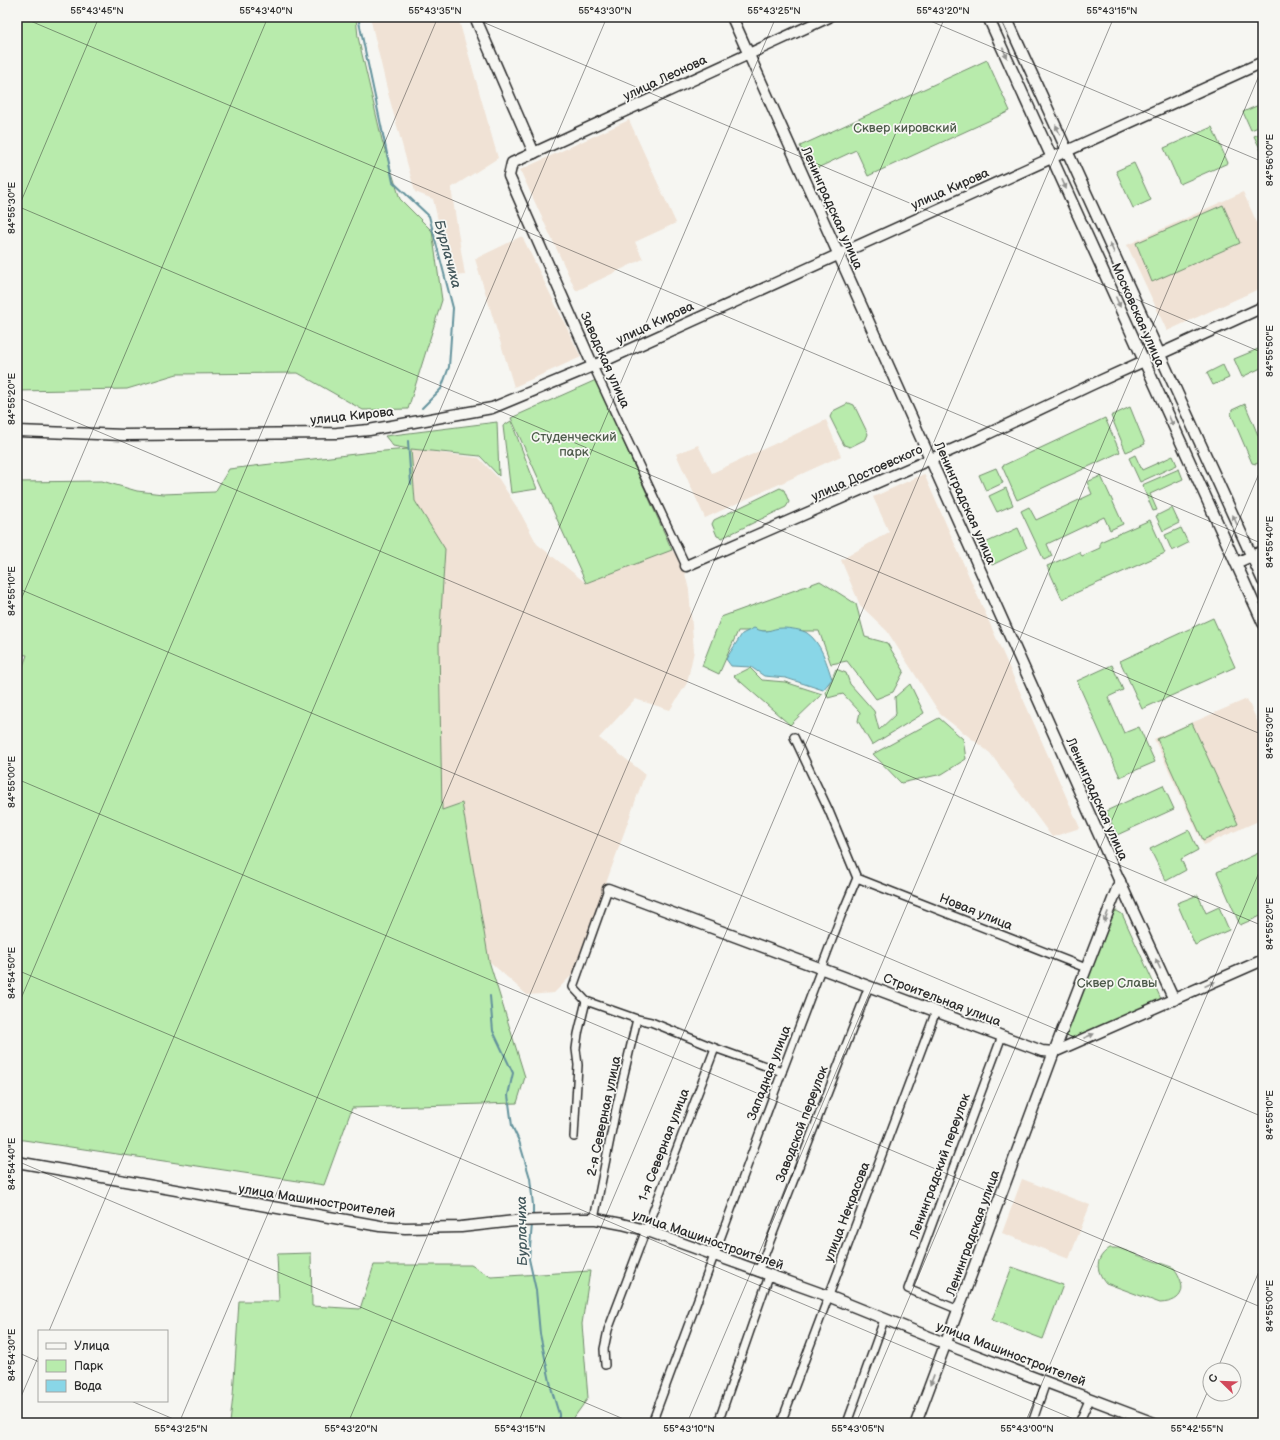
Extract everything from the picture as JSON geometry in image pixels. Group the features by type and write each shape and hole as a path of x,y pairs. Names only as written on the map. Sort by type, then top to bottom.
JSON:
{"street":[{"path":"475,17 534,153"},
{"name":"Ленинградская улица","path":"732,17 1174,1000"},
{"name":"улица Леонова","path":"512,163 829,17"},
{"name":"Московская улица","path":"988,17 1263,623"},
{"name":"Московская улица","path":"1006,17 1263,581"},
{"name":"улица Кирова","path":"17,431 124,435 337,433 369,430 499,406 593,366 1263,62"},
{"name":"Заводская улица","path":"512,163 509,176 593,366 686,566"},
{"path":"1160,354 1263,307"},
{"name":"улица Достоевского","path":"686,566 979,438 1144,361"},
{"path":"1236,563 1263,551"},
{"path":"794,737 829,811 857,878"},
{"name":"Новая улица","path":"857,878 1086,968"},
{"name":"Западная улица","path":"652,1423 713,1255 841,916 857,878"},
{"name":"Ленинградская улица","path":"916,1423 1054,1052 1120,881"},
{"path":"608,889 573,987 586,1001 637,1019 651,1022 714,1048 782,1072"},
{"name":"Строительная улица","path":"608,889 936,1010 1042,1051 1054,1052"},
{"path":"1054,1052 1263,960"},
{"name":"Заводской переулок","path":"758,1272 869,986"},
{"path":"574,1137 578,1065 576,1049 586,1001"},
{"name":"улица Некрасова","path":"781,1423 936,1010"},
{"name":"2-я Северная улица","path":"596,1220 595,1214 617,1104 637,1019"},
{"name":"Ленинградский переулок","path":"959,1310 908,1289 1002,1036"},
{"name":"1-я Северная улица","path":"604,1365 604,1349 608,1330 714,1048"},
{"name":"улица Машиностроителей","path":"17,1162 380,1226 404,1228 461,1227 516,1221 580,1219 622,1224 645,1230 769,1276 828,1296 884,1320 1090,1398 1140,1420 1154,1423"},
{"path":"718,1423 769,1276"},
{"path":"847,1423 884,1320"},
{"path":"1032,1423 1046,1382"},
{"path":"1079,1423 1090,1398"}],"shaded area":[{"path":"370,17 458,17 498,158 451,188 465,275 451,276 433,199 415,192 388,93"},
{"path":"629,120 676,223 635,242 643,259 576,291 520,170"},
{"path":"1243,192 1263,236 1263,287 1167,331 1127,245"},
{"path":"522,236 581,357 514,387 475,259"},
{"path":"826,420 841,456 705,518 676,454 698,445 712,473"},
{"path":"411,449 479,458 499,479 521,514 537,544 586,583 672,550 683,565 689,590 694,651 687,683 670,710 635,699 599,738 645,774 574,973 554,993 527,995 489,961 462,803 442,810 439,645 445,549 415,501"},
{"path":"924,474 1080,828 1052,837 990,753 941,715 887,631 860,605 841,560 889,532 873,497"},
{"path":"1247,699 1260,727 1263,726 1263,819 1204,845 1154,739"},
{"path":"1022,1179 1090,1205 1069,1259 1002,1233"}],"green space":[{"path":"17,17 356,17 358,37 382,140 400,199 432,231 442,300 408,409 363,410 298,373 177,374 127,389 17,391"},
{"name":"Сквер кировский","path":"987,60 1010,111 868,176 856,150 811,171 800,146"},
{"path":"1261,104 1263,108 1263,125 1251,130 1243,112"},
{"path":"1212,127 1228,163 1180,184 1164,148"},
{"path":"1263,132 1263,155 1254,136"},
{"path":"1134,163 1151,200 1133,208 1116,171"},
{"path":"1223,205 1240,243 1152,282 1136,243"},
{"path":"1263,347 1263,371 1261,368 1242,377 1234,359"},
{"path":"1223,365 1229,378 1213,385 1207,373"},
{"name":"Студенческий парк","path":"596,380 672,550 586,583 511,418"},
{"path":"849,403 854,405 868,434 866,439 850,447 844,445 830,417 833,411"},
{"path":"1245,404 1263,447 1263,461 1256,464 1252,463 1231,414 1232,410"},
{"path":"1130,407 1145,444 1126,452 1111,416"},
{"path":"1105,418 1120,452 1017,500 1002,466"},
{"path":"511,421 537,489 511,493 503,426"},
{"path":"497,422 499,476 480,456 411,449 415,501 445,549 439,645 442,810 462,803 489,961 525,1077 517,1103 352,1108 324,1185 17,1139 17,682 27,655 17,654 17,482 102,481 137,491 163,494 215,492 229,469 409,449 393,446 385,436"},
{"path":"1135,455 1142,470 1173,456 1177,465 1140,482 1129,458"},
{"path":"996,468 1003,483 986,491 979,475"},
{"path":"1179,469 1183,479 1150,494 1157,510 1153,511 1142,485"},
{"path":"1101,476 1123,524 1110,530 1104,517 1047,544 1052,556 1044,560 1021,511 1029,507 1036,520 1092,494 1087,482"},
{"path":"780,488 784,490 789,502 786,507 722,538 717,536 712,524 714,520"},
{"path":"1006,488 1013,505 997,512 989,496"},
{"path":"1172,508 1179,523 1163,531 1156,516"},
{"path":"1150,520 1165,553 1062,599 1047,566 1079,552 1082,556 1100,548 1100,542"},
{"path":"1018,528 1027,548 992,565 983,544"},
{"path":"1181,528 1188,543 1172,551 1165,535"},
{"path":"820,581 856,604 865,637 887,643 904,671 893,692 876,699 847,661 831,664 819,631 738,631 719,674 702,666 721,617"},
{"path":"1213,618 1235,667 1142,709 1120,661"},
{"path":"1112,665 1123,690 1108,697 1124,733 1139,727 1155,762 1120,777 1077,681"},
{"path":"750,668 762,680 785,682 822,694 790,725 734,676"},
{"path":"836,669 846,673 850,684 874,711 879,730 896,714 895,697 910,684 924,713 872,745 858,721 860,712 843,694 828,698 826,692"},
{"path":"939,718 963,739 966,759 942,774 901,783 873,754"},
{"path":"1192,723 1238,824 1203,840 1157,739"},
{"path":"1163,785 1174,809 1117,835 1106,811"},
{"path":"1189,830 1198,850 1181,859 1186,870 1166,881 1150,849"},
{"path":"1263,851 1263,915 1240,925 1217,872"},
{"path":"1198,895 1206,913 1219,907 1229,930 1195,945 1177,903"},
{"name":"Сквер Славы","path":"1117,911 1122,914 1161,999 1079,1037 1073,1038 1066,1035 1064,1031 1110,913"},
{"path":"1110,1248 1118,1248 1174,1268 1181,1281 1182,1287 1179,1296 1175,1300 1160,1303 1106,1283 1098,1269 1098,1264 1105,1252"},
{"path":"311,1253 312,1306 360,1309 374,1265 471,1265 491,1277 590,1271 582,1324 588,1398 570,1423 230,1423 239,1301 279,1301 277,1254"},
{"path":"1012,1267 1063,1285 1043,1339 992,1320"}],"water":[{"path":"754,628 766,631 778,628 789,628 807,633 820,648 826,660 832,679 823,690 786,678 764,676 751,667 731,666 726,659 742,634"}],"waterway":[{"name":"Бурлачиха","path":"358,17 393,182 429,216 453,308 449,367 441,389 422,408"},
{"name":"Бурлачиха","path":"408,441 411,484"},
{"name":"Бурлачиха","path":"490,996 493,1031 513,1073 508,1095 512,1126 519,1141 530,1178 533,1217"},
{"name":"Бурлачиха","path":"532,1224 529,1259 536,1290 540,1334 552,1391 559,1414 559,1423"}]}
